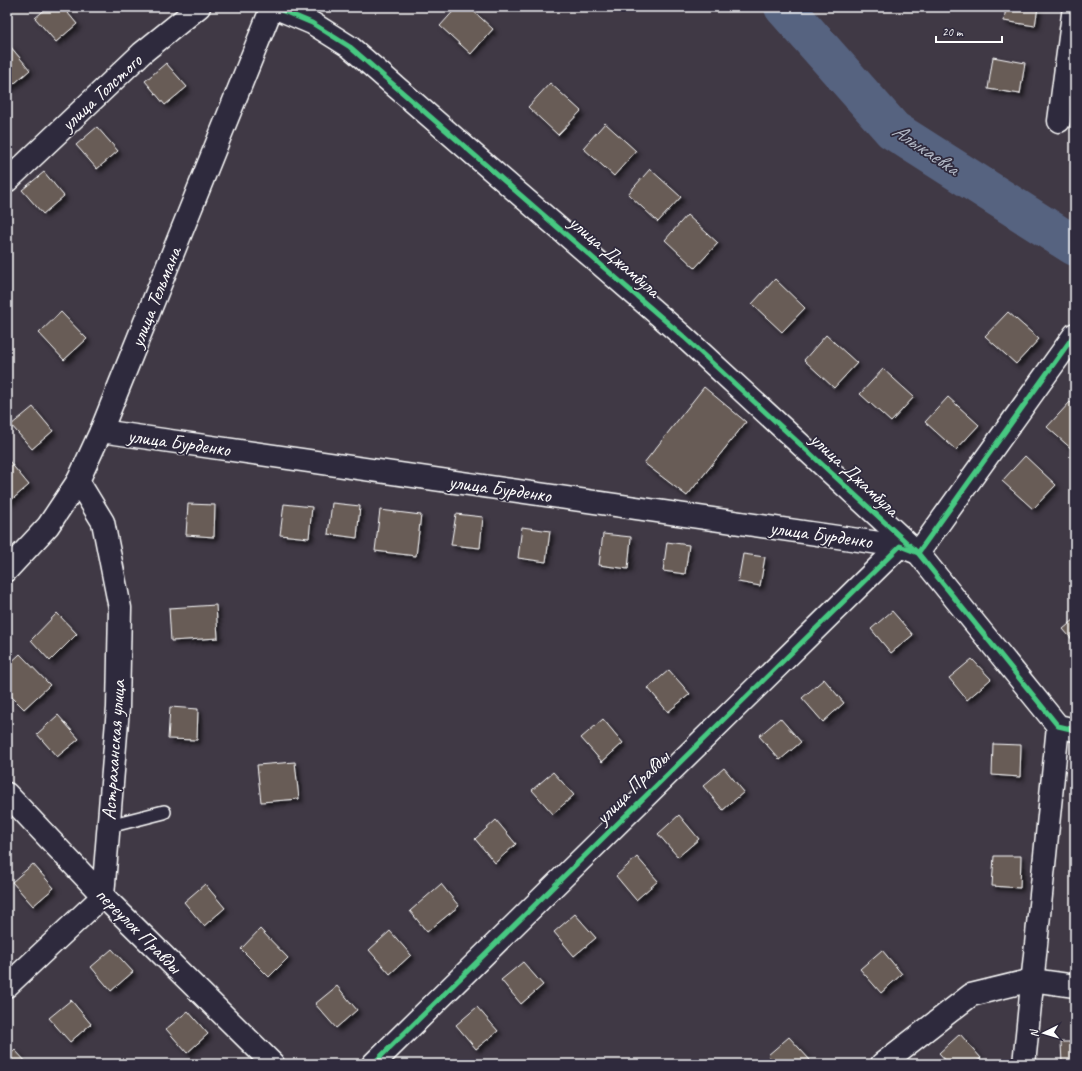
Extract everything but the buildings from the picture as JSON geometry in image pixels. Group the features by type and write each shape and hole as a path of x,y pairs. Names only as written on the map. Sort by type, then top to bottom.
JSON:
{"street":[{"name":"улица Толстого","path":"7,181 142,53 200,7"},
{"name":"улица Тельмана","path":"7,570 48,526 78,481 101,431 273,7"},
{"name":"улица Джамбула","path":"273,7 312,23 350,47 684,337 909,549 1067,728"},
{"path":"1059,120 1074,7"},
{"path":"909,549 1075,334"},
{"name":"улица Бурденко","path":"101,431 909,549"},
{"name":"Астраханская улица","path":"78,481 103,522 120,608 118,708 103,896"},
{"name":"улица Правды","path":"373,1064 909,549"},
{"path":"1024,1064 1032,980 1067,728"},
{"name":"переулок Правды","path":"7,794 103,896 273,1064"},
{"path":"7,986 103,896"},
{"path":"882,1064 971,995 1032,980 1075,986"}],"lane":[{"path":"109,826 164,812"}],"waterway":[{"name":"Алыкаевка","path":"784,7 893,130 1075,246"}],"cycle path":[{"path":"274,7 312,23 350,47 684,337 918,553 1058,726 1075,730"},
{"path":"373,1064 900,546 918,553 1075,334"}]}
